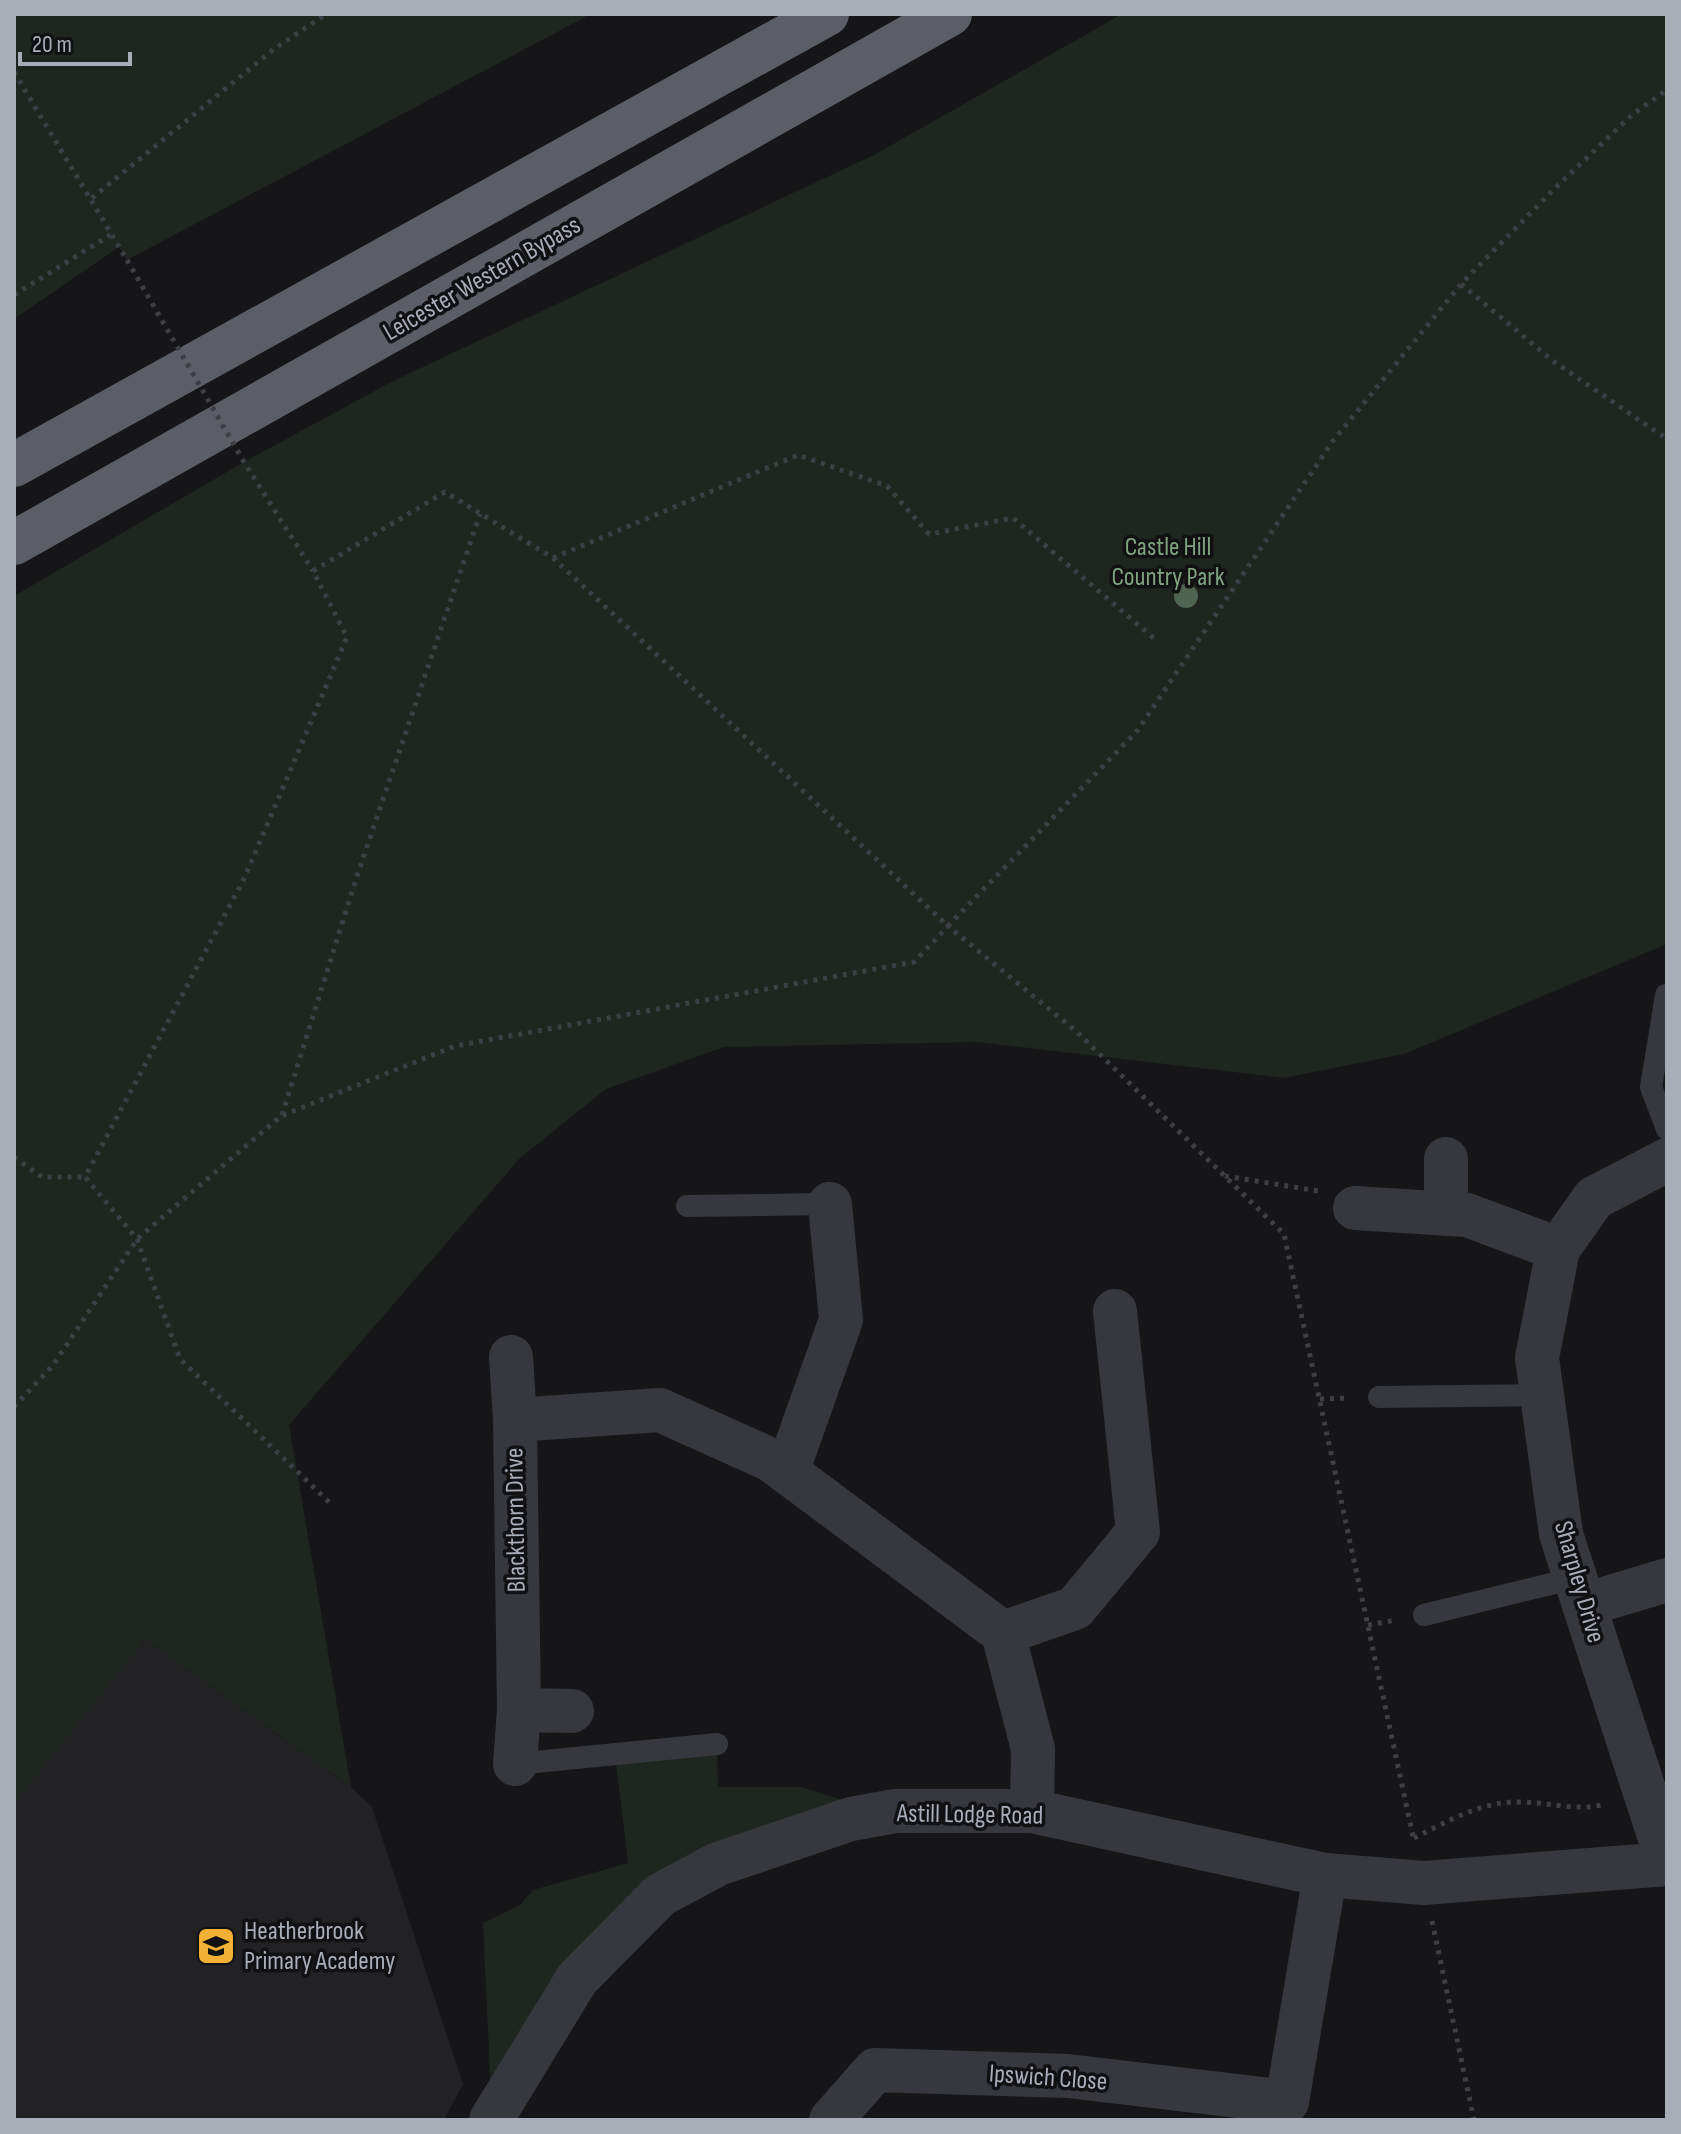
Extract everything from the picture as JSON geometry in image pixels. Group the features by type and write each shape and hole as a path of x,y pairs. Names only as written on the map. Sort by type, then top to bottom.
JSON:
{"highway":[{"path":"14,465 827,14"},
{"name":"Leicester Western Bypass","path":"14,543 950,14"}],"street":[{"path":"1446,1159 1446,1214"},
{"name":"Sharpley Drive","path":"1667,1160 1594,1198 1558,1249 1537,1358 1561,1534 1667,1862"},
{"path":"787,1472 841,1320 830,1204"},
{"path":"1355,1208 1467,1215 1558,1249"},
{"path":"1032,1811 1033,1749 1003,1633 1075,1608 1138,1532 1115,1311"},
{"path":"511,1357 515,1420"},
{"name":"Blackthorn Drive","path":"515,1764 519,1710 515,1420 660,1410 771,1460 1003,1633"},
{"path":"1580,1591 1667,1580"},
{"path":"519,1710 572,1711"},
{"name":"Astill Lodge Road","path":"491,2120 577,1979 660,1895 718,1864 851,1819 895,1811 1032,1811 1325,1875 1424,1883 1667,1862"},
{"name":"Ipswich Close","path":"831,2120 875,2070 1068,2076 1285,2111 1325,1875"}],"lane":[{"path":"1666,995 1651,1087 1667,1129"},
{"path":"687,1206 830,1204"},
{"path":"1379,1397 1542,1395"},
{"path":"1424,1615 1580,1591"},
{"path":"515,1764 717,1744"}],"path":[{"path":"92,198 274,49 326,14"},
{"path":"14,72 92,198 244,462 313,571 347,637 244,879 85,1177"},
{"path":"14,1407 54,1364 137,1239 281,1116 455,1046 914,962 1137,731 1333,441 1461,284 1633,114 1667,90"},
{"path":"14,295 112,234"},
{"path":"1461,284 1553,361 1667,439"},
{"path":"553,558 798,455 887,486 929,534 1013,518 1156,640"},
{"path":"313,571 445,492 553,558 948,926 1077,1032 1284,1234 1474,2120"},
{"path":"281,1116 357,876 480,514"},
{"path":"14,1157 42,1177 85,1177"},
{"path":"1224,1176 1330,1193 1355,1208"},
{"path":"85,1177 137,1239 180,1359 329,1502"},
{"path":"1414,1838 1480,1807 1518,1801 1587,1809 1646,1794"}],"shaded area":[{"name":"Heatherbrook Primary Academy","path":"145,1639 351,1787 372,1807 463,2084 444,2120 14,2120 14,1794"}],"green space":[{"path":"14,14 591,14 127,260 119,247 14,319"},
{"name":"Castle Hill Country Park","path":"1122,14 1667,14 1667,944 1404,1054 1284,1078 977,1042 724,1047 606,1089 519,1159 289,1425 351,1787 145,1639 14,1803 14,596 244,462 393,381 874,155"},
{"path":"717,1744 718,1787 801,1787 878,1811 660,1895 492,2118 483,1923 520,1905 533,1890 628,1863 615,1754"}],"place":[{"name":"Heatherbrook Primary Academy","path":"216,1946"}]}
